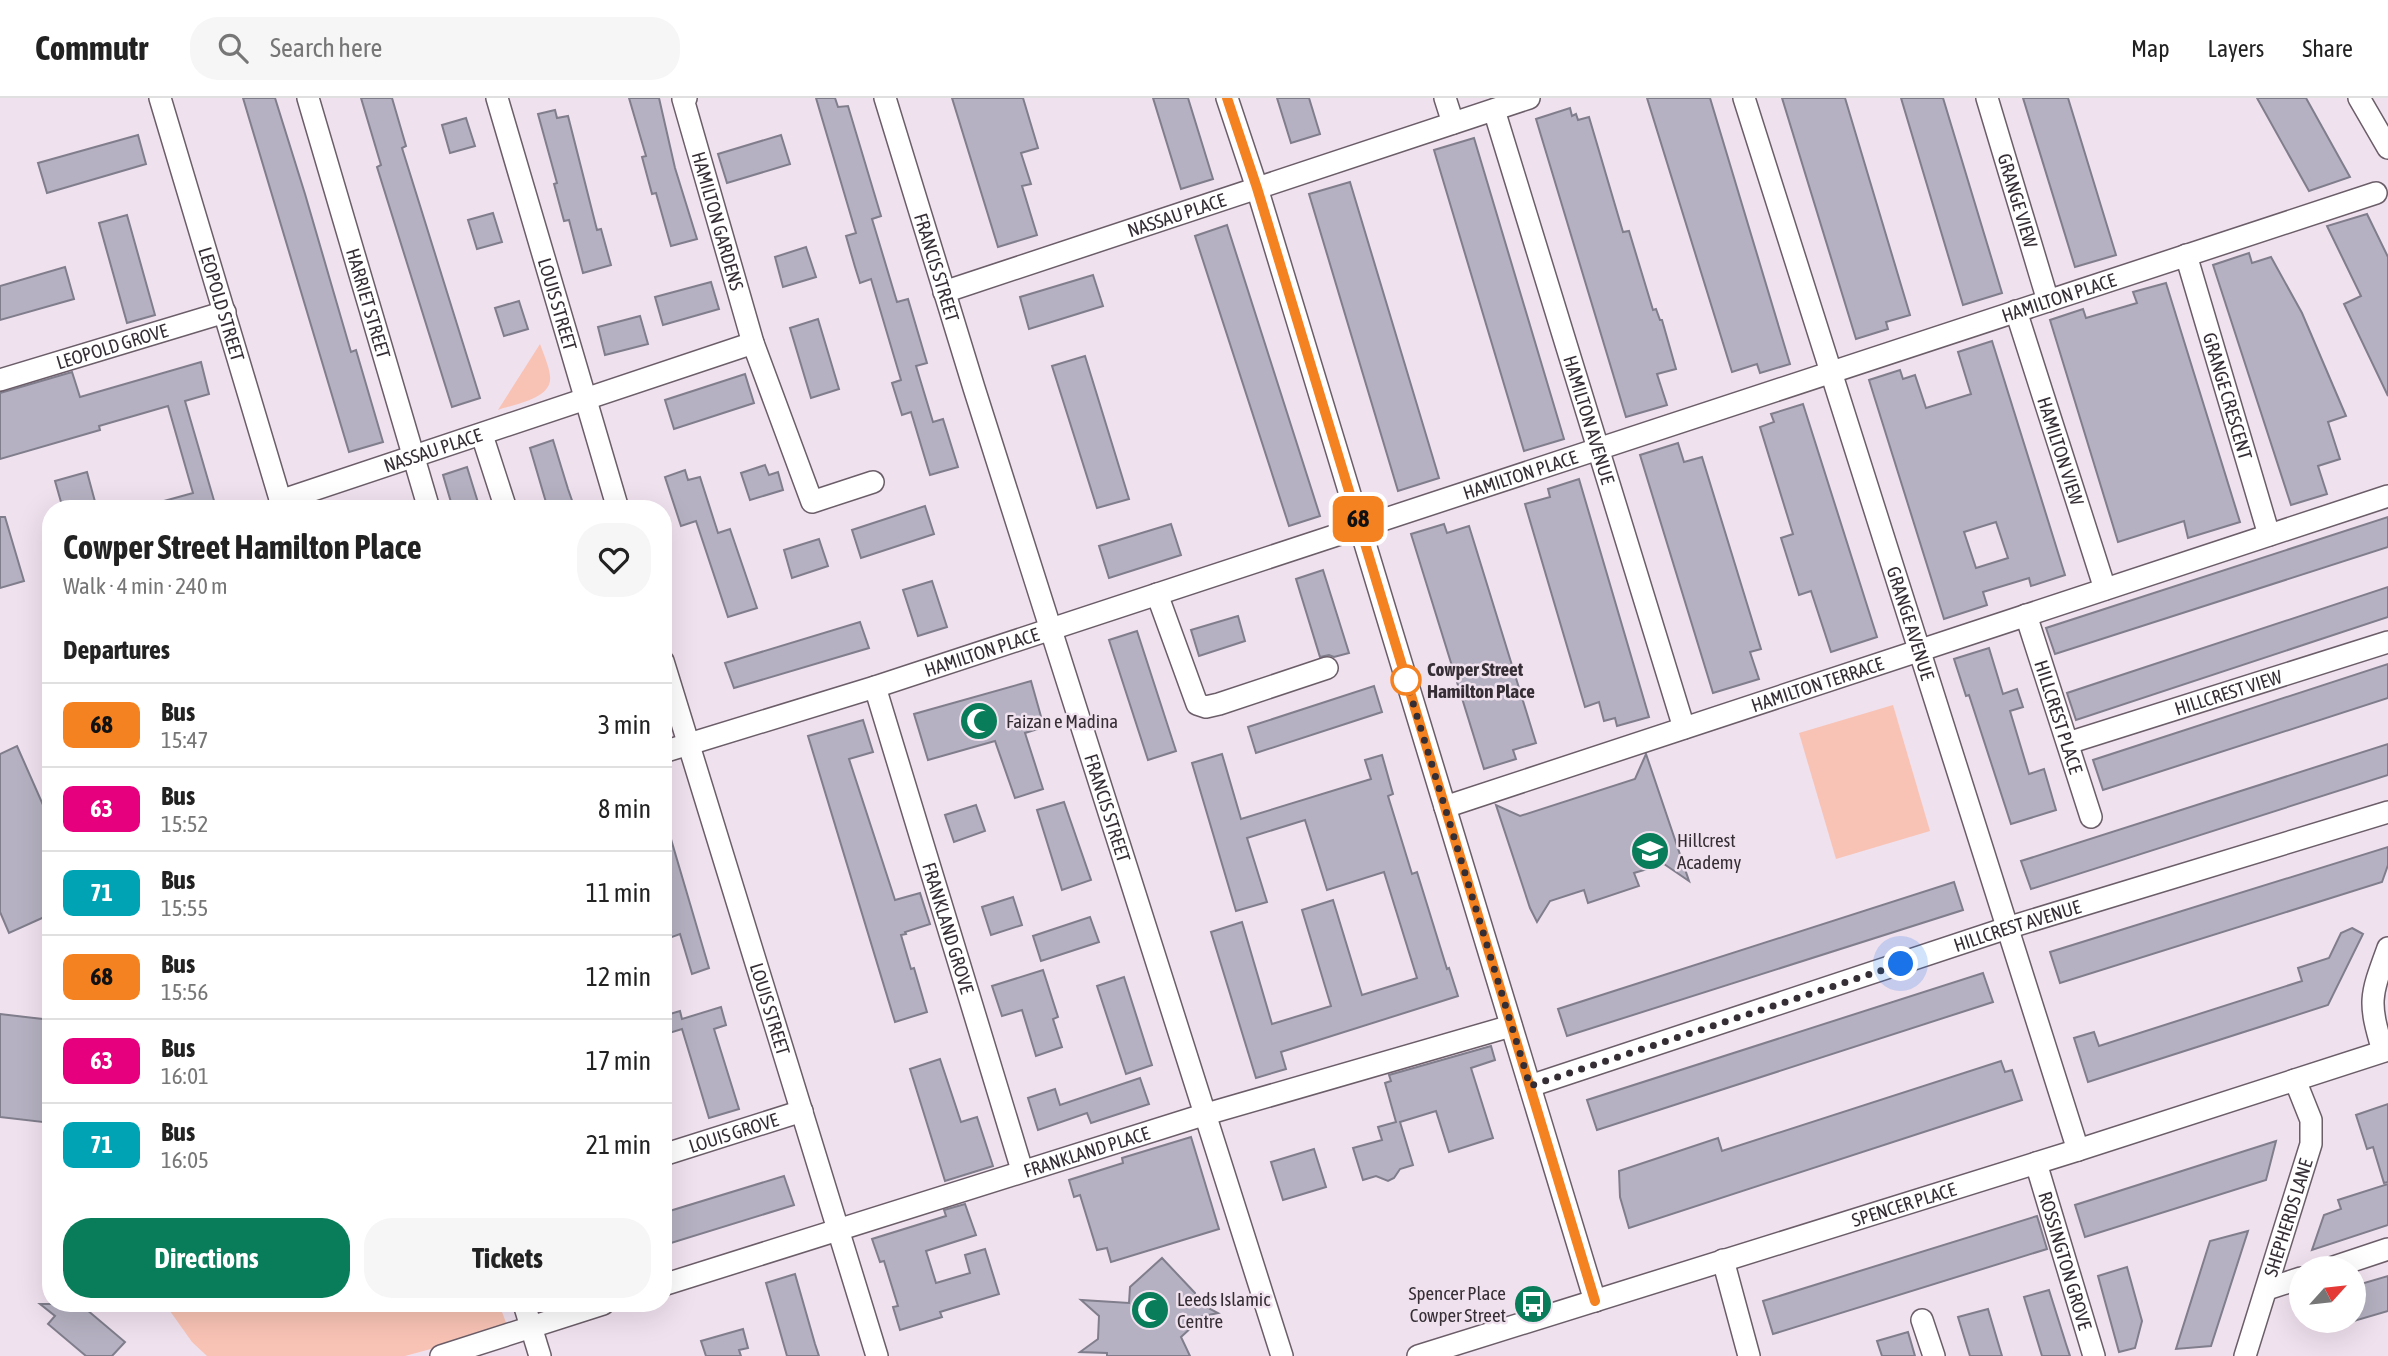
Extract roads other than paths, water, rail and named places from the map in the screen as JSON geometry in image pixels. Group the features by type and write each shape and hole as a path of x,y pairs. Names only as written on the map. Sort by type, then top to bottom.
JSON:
{"street":[{"name":"LEOPOLD STREET","path":"160,98 281,500"},
{"name":"HARRIET STREET","path":"308,98 426,500"},
{"name":"LOUIS STREET","path":"497,98 615,500"},
{"name":"HAMILTON GARDENS","path":"685,98 683,99 753,344 812,502 873,482"},
{"name":"FRANCIS STREET","path":"886,98 1050,629 1282,1356"},
{"path":"1227,98 1257,188 1595,1301"},
{"path":"1446,98 1453,123"},
{"name":"NASSAU PLACE","path":"944,292 1529,98"},
{"name":"GRANGE AVENUE","path":"1744,98 2078,1150"},
{"name":"GRANGE VIEW","path":"1987,98 2048,301"},
{"path":"2360,98 2388,148"},
{"name":"HAMILTON AVENUE","path":"1494,110 1684,728"},
{"name":"HAMILTON PLACE","path":"672,749 875,687 2375,193"},
{"name":"GRANGE CRESCENT","path":"2186,255 2269,535"},
{"name":"LEOPOLD GROVE","path":"0,380 225,312"},
{"name":"HAMILTON VIEW","path":"2016,312 2105,589"},
{"path":"586,399 753,344"},
{"name":"NASSAU PLACE","path":"296,500 586,399"},
{"path":"482,435 503,500"},
{"name":"HAMILTON TERRACE","path":"1445,807 2388,496"},
{"path":"1157,594 1197,704 1206,707 1219,704 1326,668"},
{"name":"HILLCREST PLACE","path":"2026,615 2091,817"},
{"name":"HILLCREST VIEW","path":"2068,743 2388,642"},
{"name":"FRANKLAND GROVE","path":"875,687 1022,1170"},
{"name":"LOUIS STREET","path":"672,691 877,1356"},
{"name":"HILLCREST AVENUE","path":"1530,1086 2007,929 2388,812"},
{"path":"2385,1051 2372,1017 2371,1000 2374,984 2388,948"},
{"name":"FRANKLAND PLACE","path":"672,1282 1022,1170 1511,1026"},
{"name":"SPENCER PLACE","path":"1418,1356 2385,1051"},
{"name":"SHEPHERDS LANE","path":"2245,1356 2311,1144 2311,1120 2295,1080"},
{"name":"LOUIS GROVE","path":"672,1151 802,1111"},
{"name":"ROSSINGTON GROVE","path":"2036,1163 2094,1356"},
{"path":"2366,1256 2388,1249"},
{"path":"1723,1260 1749,1356"},
{"path":"2267,1289 2289,1282"},
{"path":"527,1312 540,1356"},
{"path":"441,1356 577,1312"},
{"path":"1922,1320 1934,1356"}],"place":[{"name":"Cowper Street Hamilton Place","path":"1406,680"},
{"name":"Faizan e Madina","path":"979,721"},
{"name":"Hillcrest Academy","path":"1650,851"},
{"name":"Spencer Place Cowper Street","path":"1533,1304"},
{"name":"Leeds Islamic Centre","path":"1150,1310"}]}
